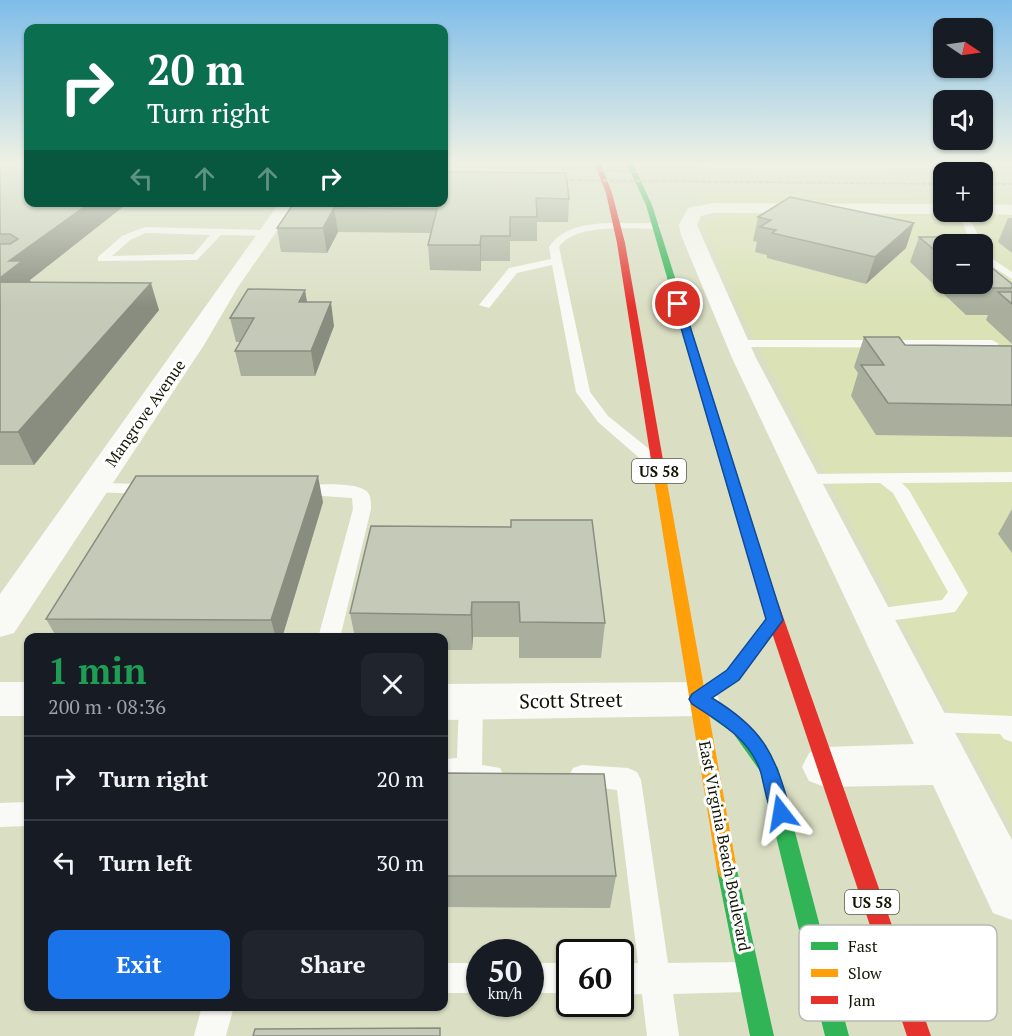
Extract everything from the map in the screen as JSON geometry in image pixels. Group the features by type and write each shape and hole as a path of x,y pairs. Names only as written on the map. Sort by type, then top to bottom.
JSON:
{"main road":[{"name":"East Virginia Beach Boulevard","path":"613,210 621,243 720,836 762,1036"},
{"name":"US 58","path":"652,210 668,231 695,364 775,620 880,925"},
{"path":"775,620 733,675 698,699 730,718 753,741 769,768 809,925"},
{"path":"833,1021 837,1036"},
{"name":"US 58","path":"914,1021 919,1036"}],"street":[{"name":"Mangrove Avenue","path":"0,623 192,345 228,287 283,210"},
{"path":"668,231 694,212 702,210"},
{"path":"668,231 690,235 738,344 945,764 1012,894"},
{"path":"0,699 24,699"},
{"name":"Scott Street","path":"458,701 698,699"},
{"path":"825,767 945,764"}],"lane":[{"path":"658,465 603,419 583,392 554,247 556,241 569,233 593,227 668,231"},
{"path":"218,232 197,257 102,259 126,238 145,230 266,233"},
{"path":"485,304 513,270 557,261"},
{"path":"993,263 1011,276"},
{"path":"738,344 992,344"},
{"path":"805,479 1012,477"},
{"path":"873,615 948,607 958,593 900,490 884,478"},
{"path":"92,488 174,489"},
{"path":"280,490 351,490 361,495 362,509 329,633"},
{"path":"458,701 456,769 468,776 516,776"},
{"path":"925,722 1007,723 1012,732"},
{"path":"551,776 628,780 663,1036"},
{"path":"0,815 24,814"},
{"path":"634,979 750,977"},
{"path":"448,978 466,978"},
{"path":"210,1036 217,1011"}],"shaded area":[{"path":"717,210 933,210 933,222 993,222 993,210 1012,210 1012,825 924,663 745,320 703,223 723,214"}],"building":[{"path":"0,210 79,210 9,261 22,261 0,278 0,244 10,244 18,239 10,234 0,234"},
{"path":"289,210 333,210 323,228 277,228"},
{"path":"437,210 537,210 537,217 510,217 510,236 481,236 480,245 428,245"},
{"path":"769,210 854,210 914,223 875,257 772,233 776,230 760,227 771,220 758,217"},
{"path":"919,237 933,237 933,249"},
{"path":"993,269 1012,284 1012,288 993,288"},
{"path":"0,282 151,283 18,432 0,432"},
{"path":"248,289 305,290 299,302 331,302 311,351 235,351 254,318 230,318"},
{"path":"998,292 1012,292 1012,304"},
{"path":"864,337 899,337 905,345 1012,346 1012,405 888,403 861,365 884,365"},
{"path":"136,476 318,476 271,620 46,619"},
{"path":"511,520 592,520 605,623 520,622 519,602 472,602 471,615 350,613 371,526 511,527"},
{"path":"448,773 604,774 616,876 448,876"},
{"path":"440,1028 440,1036 253,1036 255,1029"}],"traffic: fast":[{"path":"651,210 766,591"},
{"path":"698,699 733,675 775,620"},
{"path":"698,699 739,728 769,768 809,925"},
{"path":"727,870 762,1036"},
{"path":"833,1021 837,1036"}],"traffic: slow":[{"path":"657,460 727,870"}],"traffic: jam":[{"path":"613,210 621,243 657,460"},
{"path":"766,591 881,925"},
{"path":"914,1021 919,1036"}],"route":[{"path":"678,304 775,620 733,675 698,699 730,718 753,741 769,768 781,813"}]}
